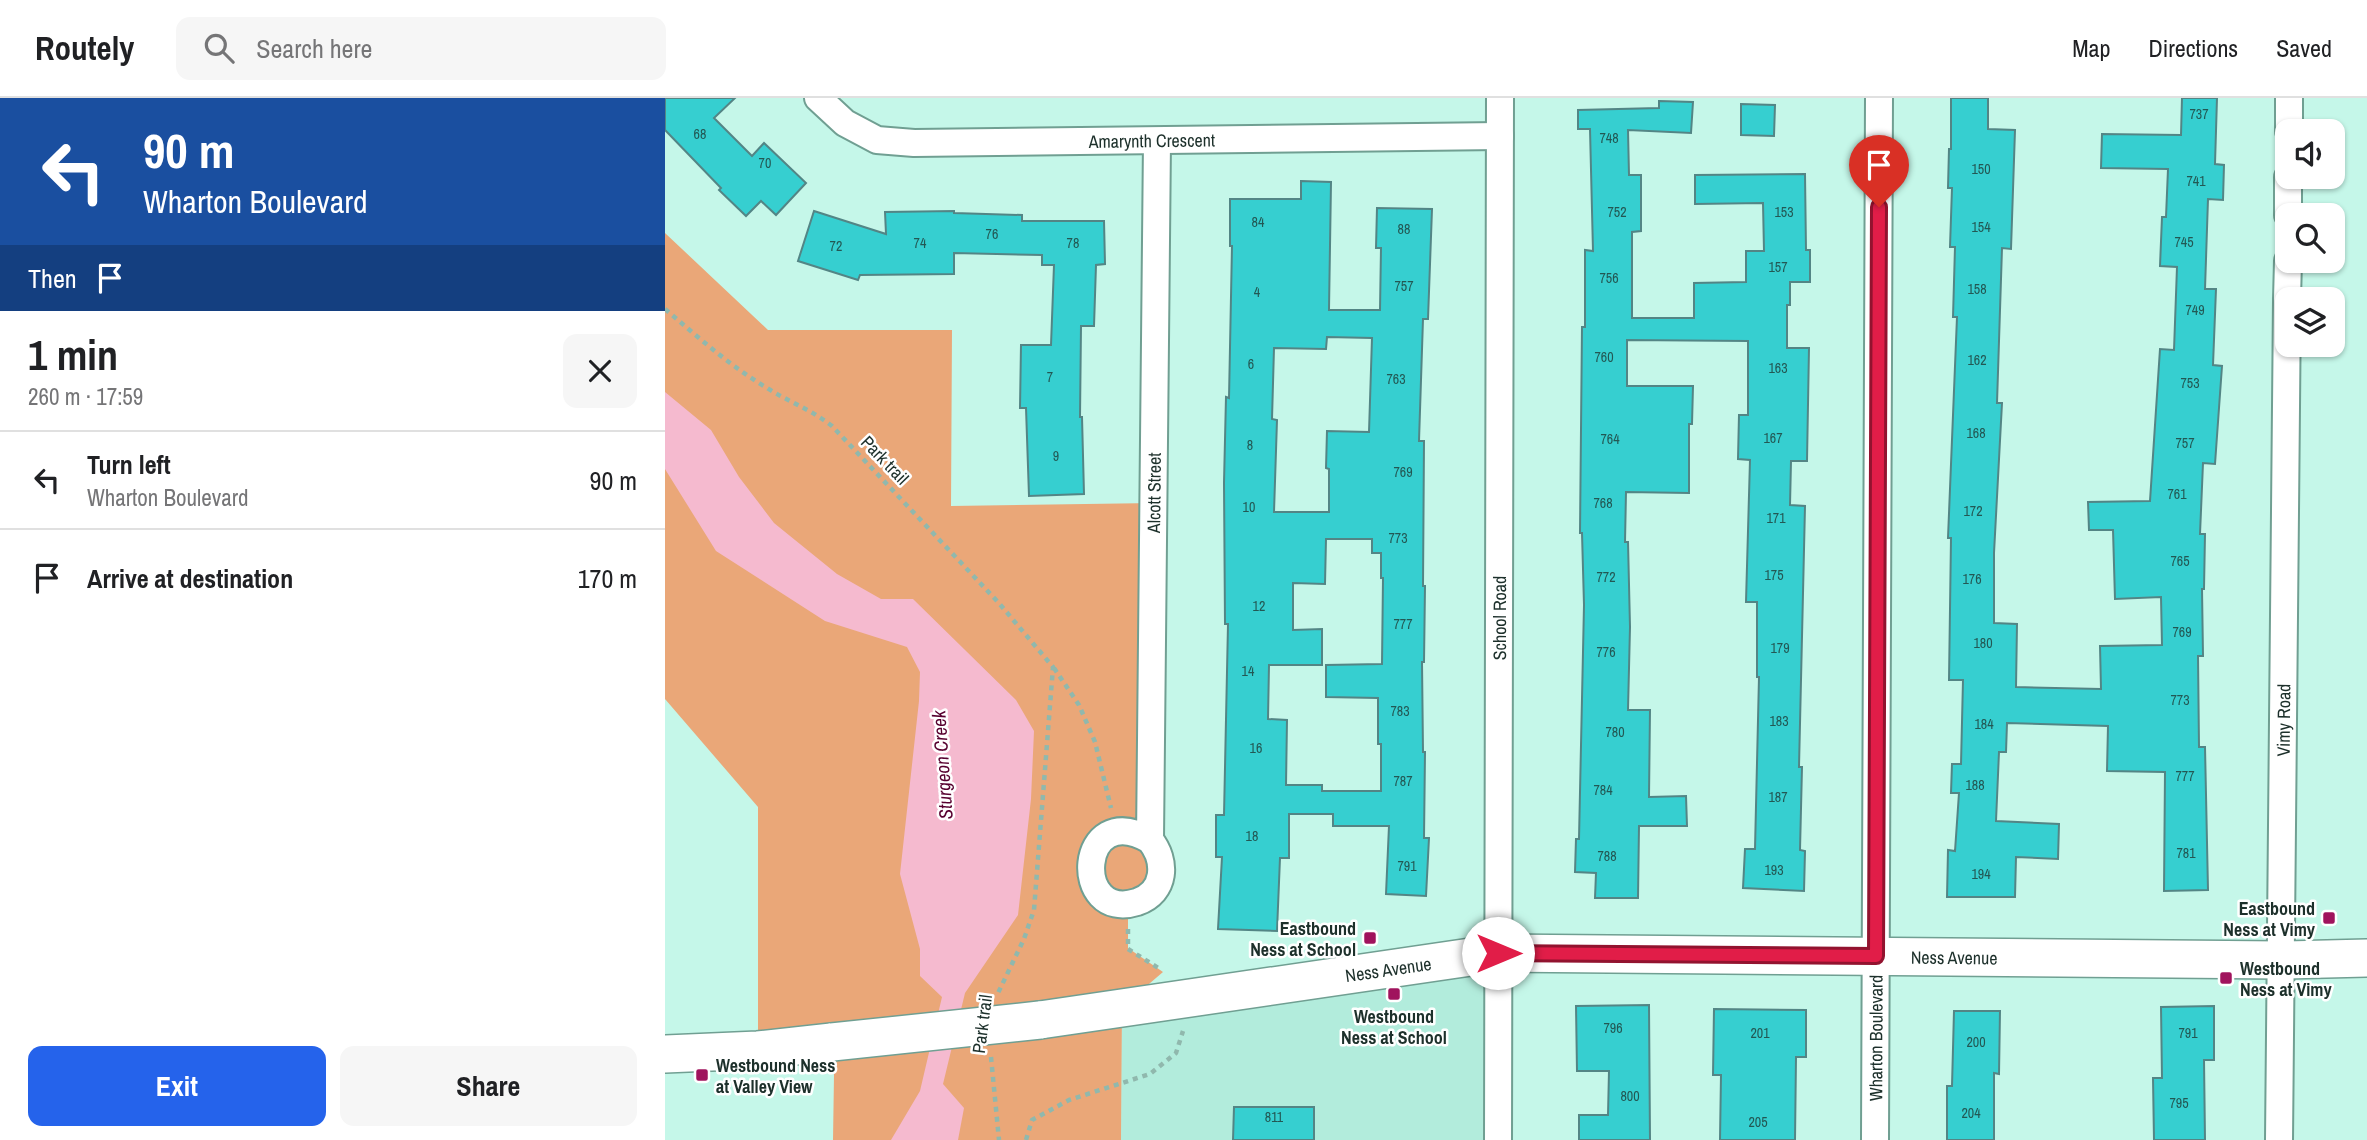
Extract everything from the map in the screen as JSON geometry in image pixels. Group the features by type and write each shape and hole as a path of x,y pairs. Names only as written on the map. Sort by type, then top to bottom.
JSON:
{"street":[{"name":"Amarynth Crescent","path":"818,98 845,123 877,141 914,143 1500,136"},
{"name":"School Road","path":"1499,1140 1500,98"},
{"name":"Wharton Boulevard","path":"1875,1140 1879,98"},
{"path":"2289,98 2289,119"},
{"name":"Alcott Street","path":"1128,905 1146,899 1158,886 1163,863 1159,851 1150,840 1157,141"},
{"name":"Vimy Road","path":"2279,1140 2286,357"},
{"path":"1128,905 1111,902 1098,892 1090,877 1090,859 1105,837 1117,832 1137,833 1150,840"},
{"name":"Ness Avenue","path":"665,1054 758,1050 1040,1020 1498,953 2281,960 2367,958"}],"path":[{"name":"Park trail","path":"665,309 722,358 769,389 815,412 832,426 998,602 1053,667 1079,705 1095,742 1117,832"},
{"name":"Park trail","path":"996,996 1024,939 1034,910 1053,667"},
{"path":"1128,905 1128,949 1163,972"},
{"path":"1026,1140 1032,1120 1069,1100 1150,1074 1177,1053 1184,1026"},
{"name":"Park trail","path":"992,1049 999,1140"}],"shaded area":[{"path":"665,233 768,330 952,330 951,506 1155,503 1162,864 1128,904 1128,948 1163,972 1122,1007 1121,1140 833,1140 832,1043 758,1050 758,807 665,699"},
{"path":"1498,953 1498,1140 1121,1140 1122,1007"}],"water":[{"name":"Sturgeon Creek","path":"665,392 711,430 739,477 774,523 837,574 881,599 913,599 1016,700 1034,731 1031,799 1018,915 965,993 943,1084 964,1108 958,1140 891,1140 920,1091 942,997 920,976 920,949 900,874 920,672 907,647 825,621 716,551 665,469"}],"building":[{"path":"665,98 735,98 714,118 752,156 764,143 806,183 776,215 761,201 746,216 665,130"},
{"path":"1951,98 1988,98 1988,129 2015,130 2011,249 2002,248 1997,403 2002,403 1994,553 1994,623 2017,624 2016,687 2101,689 2100,646 2162,645 2161,597 2115,599 2113,530 2089,530 2088,502 2150,501 2160,349 2174,350 2177,267 2160,266 2168,169 2101,168 2102,134 2181,135 2182,98 2217,98 2215,164 2224,165 2223,200 2208,199 2205,289 2216,289 2213,365 2222,366 2215,464 2203,463 2200,534 2205,534 2203,656 2198,656 2199,747 2205,747 2208,890 2164,891 2165,772 2107,771 2108,726 2007,723 2006,752 1999,752 1996,821 2059,824 2058,859 2016,857 2015,897 1947,897 1948,850 1955,851 1959,793 1951,793 1952,764 1961,764 1963,680 1949,680 1951,538 1948,538 1957,317 1953,317 1955,247 1950,247 1952,188 1948,188"},
{"path":"1659,101 1693,102 1691,133 1628,130 1629,175 1641,175 1641,231 1632,232 1632,318 1694,318 1694,283 1746,282 1746,251 1764,251 1763,203 1695,204 1695,175 1805,174 1806,250 1810,250 1810,282 1790,282 1790,305 1787,305 1787,348 1809,348 1807,461 1791,461 1790,505 1805,506 1799,767 1802,767 1800,850 1805,851 1804,891 1743,888 1745,849 1755,849 1759,677 1757,602 1746,602 1750,460 1738,459 1739,415 1748,415 1748,341 1627,340 1627,386 1693,386 1692,424 1689,424 1689,493 1626,492 1625,542 1628,542 1630,627 1628,710 1650,710 1649,797 1686,796 1687,826 1639,826 1638,898 1595,898 1596,873 1575,872 1576,839 1579,839 1584,605 1580,533 1582,327 1585,327 1585,250 1593,251 1590,129 1578,129 1578,110 1659,108"},
{"path":"1741,104 1775,105 1774,136 1741,135"},
{"path":"1301,181 1331,182 1329,310 1380,310 1381,248 1376,248 1377,208 1432,209 1428,319 1423,319 1419,441 1424,441 1424,838 1429,838 1426,896 1386,894 1389,826 1333,826 1333,814 1289,814 1289,858 1280,858 1277,931 1218,929 1222,857 1216,857 1216,815 1224,815 1228,624 1225,624 1224,483 1226,397 1229,398 1232,246 1230,199 1301,199","holes":["1327,337 1372,338 1369,432 1327,431 1329,512 1274,512 1277,420 1272,419 1274,348 1326,349","1326,539 1372,539 1372,553 1381,553 1382,664 1326,665 1326,697 1378,698 1381,791 1322,791 1322,785 1286,785 1287,720 1268,719 1269,665 1322,665 1322,629 1293,630 1293,583 1325,584"]},
{"path":"814,211 886,234 885,212 954,211 1022,215 1022,221 1104,221 1105,264 1096,265 1094,326 1081,326 1080,417 1084,494 1029,496 1026,408 1020,408 1021,345 1051,345 1054,265 1042,265 1042,255 954,253 954,274 860,275 858,280 798,261"},
{"path":"1649,1005 1650,1140 1579,1140 1579,1115 1608,1115 1609,1071 1577,1071 1576,1006"},
{"path":"2214,1006 2214,1060 2204,1060 2205,1140 2154,1140 2153,1078 2162,1078 2161,1007"},
{"path":"1714,1009 1806,1010 1806,1057 1796,1057 1795,1140 1720,1140 1721,1075 1713,1075"},
{"path":"1954,1011 2000,1011 1999,1074 1994,1073 1994,1140 1947,1140 1947,1086 1952,1086"},
{"path":"1234,1107 1314,1107 1314,1140 1233,1140"}],"place":[{"name":"Eastbound Ness at Vimy","path":"2329,918"},
{"name":"Eastbound Ness at School","path":"1370,938"},
{"name":"Westbound Ness at Vimy","path":"2226,978"},
{"name":"Westbound Ness at School","path":"1394,994"},
{"name":"Westbound Ness at Valley View","path":"702,1075"}],"route":[{"path":"1498,953 1876,956 1879,207"}]}
